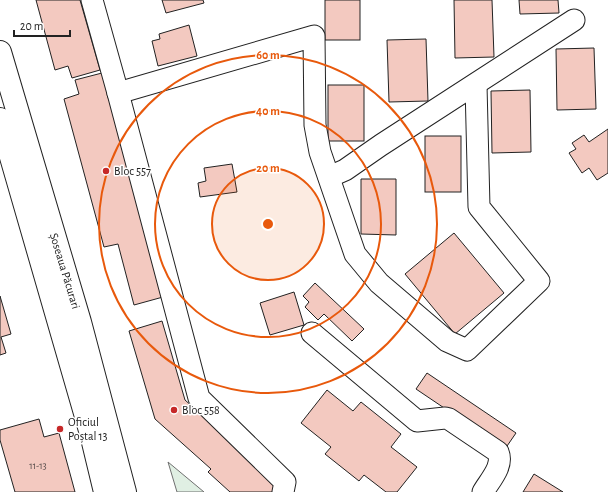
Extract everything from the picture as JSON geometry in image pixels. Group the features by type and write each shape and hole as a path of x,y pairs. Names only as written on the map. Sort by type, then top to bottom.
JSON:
{"main road":[{"name":"Șoseaua Păcurari","path":"0,52 80,322 125,492"},
{"name":"Șoseaua Păcurari","path":"0,119 91,434 105,492"}],"street":[{"path":"92,0 199,398 284,487"},
{"path":"329,177 345,170 574,20"},
{"path":"118,93 314,36 315,125 320,152 355,254 379,284 447,341 467,350 539,281 479,208 476,85"},
{"path":"312,333 417,421 445,418 449,419 498,452 501,459 500,465 483,492"}],"green space":[{"path":"168,462 204,492 177,492"}],"building":[{"path":"36,0 80,0 100,70 72,78 68,66 55,70"},
{"path":"162,0 203,0 204,3 166,13"},
{"path":"325,0 360,0 360,40 325,40"},
{"path":"454,0 492,0 494,57 455,58"},
{"path":"519,0 558,0 559,13 520,14"},
{"path":"189,25 197,56 158,66 152,41 160,39 159,34"},
{"path":"426,39 428,101 389,102 387,40"},
{"path":"594,48 596,109 557,110 556,49"},
{"name":"Bloc 557","path":"102,73 163,297 134,305 118,244 104,247 64,99 79,94 75,80"},
{"path":"328,85 364,85 364,141 328,141"},
{"path":"530,90 531,152 492,153 491,91"},
{"path":"608,129 608,173 597,180 589,168 582,173 569,153 576,149 572,143 584,135 589,142"},
{"path":"425,136 461,136 461,192 425,192"},
{"path":"232,164 237,192 200,197 198,183 206,181 204,168"},
{"path":"361,179 396,179 396,235 361,234"},
{"path":"454,233 504,293 455,334 405,274"},
{"path":"315,283 364,329 352,341 324,314 318,320 305,307 309,302 303,296"},
{"path":"294,292 304,325 270,335 260,303"},
{"path":"0,296 11,334 1,337 6,353 0,355"},
{"name":"Bloc 558","path":"162,321 185,400 279,484 272,492 230,492 208,472 211,469 155,419 129,331"},
{"path":"427,373 516,433 505,449 416,389"},
{"path":"327,390 353,411 361,402 401,434 391,447 417,467 397,492 386,492 364,475 359,481 325,454 331,447 301,423"},
{"path":"39,419 44,437 59,433 75,492 15,492 0,440 0,430"},
{"path":"534,474 563,492 523,492"}],"place":[{"name":"Bloc 557","path":"106,171"},
{"name":"Bloc 558","path":"174,410"},
{"name":"Oficiul Poștal 13","path":"60,429"}]}
